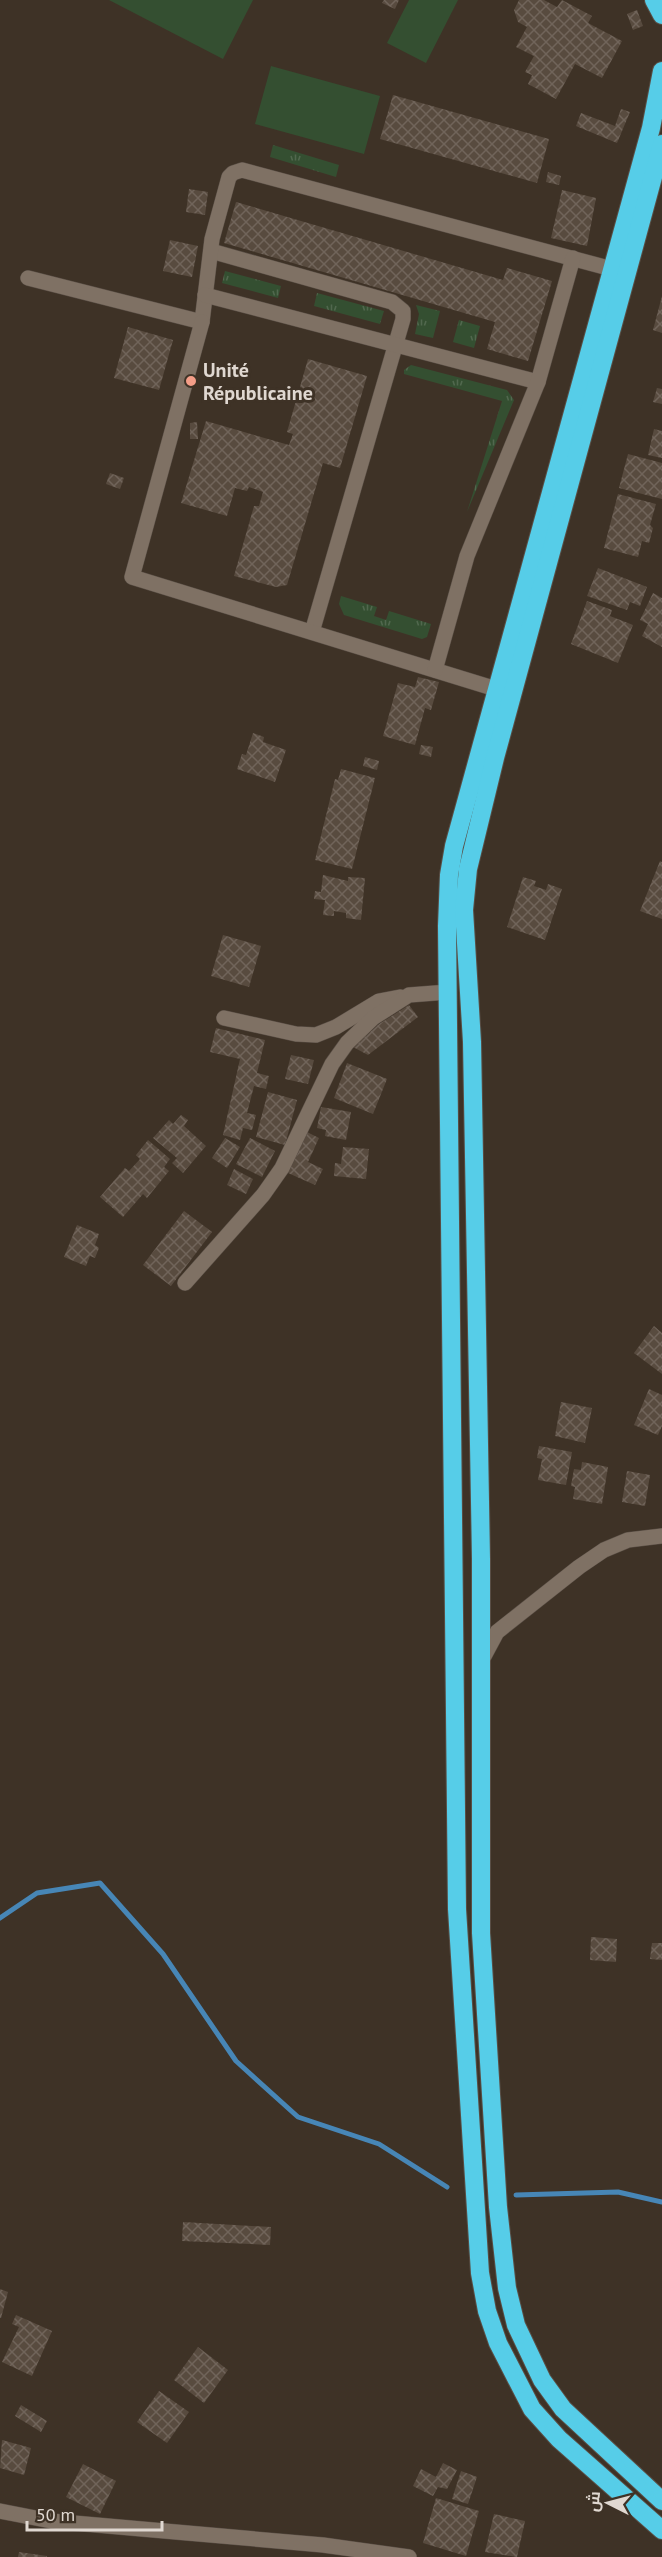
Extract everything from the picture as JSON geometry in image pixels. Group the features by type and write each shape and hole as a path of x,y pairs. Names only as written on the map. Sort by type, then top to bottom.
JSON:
{"highway":[{"path":"654,0 662,15"},
{"path":"662,71 651,128 453,846 449,875 447,992 457,1909 480,2273 487,2311 498,2343 532,2409 558,2439 662,2530"},
{"path":"662,144 498,746 468,868 464,910 472,1042 482,1598 482,1933 498,2207 507,2288 516,2325 542,2380 563,2409 662,2501"}],"street":[{"path":"496,689 132,577 202,322 210,251 229,177 233,172 242,170 612,269"},
{"path":"210,251 399,306 403,311 403,319 312,632"},
{"path":"435,670 467,556 538,382 573,258"},
{"path":"28,278 202,322"},
{"path":"205,295 538,382"},
{"path":"224,1018 296,1034 316,1035 336,1027 380,1001 409,995 447,992"},
{"path":"185,1283 263,1195 282,1168 332,1064 346,1043 373,1018 409,995"},
{"path":"482,1661 492,1638 505,1624 604,1550 641,1536 662,1536"},
{"path":"482,1598 493,1620 505,1624"},
{"path":"0,2511 51,2521 323,2545 409,2557"}],"green space":[{"path":"109,0 253,0 223,59"},
{"path":"409,0 458,0 426,63 387,43"},
{"path":"271,66 380,96 364,154 255,124"},
{"path":"273,145 339,165 336,177 270,157"},
{"path":"225,271 281,286 278,298 222,283"},
{"path":"317,293 384,311 380,324 314,306"},
{"path":"416,305 440,311 433,338 415,334 419,314"},
{"path":"459,320 480,326 474,348 453,342"},
{"path":"411,365 507,390 514,400 467,512 502,401 404,374 404,370"},
{"path":"341,596 377,607 374,616 386,620 389,611 431,624 427,637 422,639 344,615 339,604"}],"building":[{"path":"384,0 399,0 395,9 382,3"},
{"path":"519,0 544,0 557,7 562,0 592,16 588,23 622,41 602,78 575,64 556,99 528,84 532,75 525,72 534,56 516,47 527,27 518,22 514,10"},
{"path":"637,10 643,26 633,30 627,14"},
{"path":"393,95 549,139 537,183 380,139"},
{"path":"621,109 630,112 617,143 576,126 581,113 615,126"},
{"path":"548,172 561,176 559,185 546,182"},
{"path":"189,189 208,192 205,215 186,212"},
{"path":"562,190 596,198 587,246 551,238"},
{"path":"236,202 503,280 507,268 552,281 528,361 487,349 495,322 224,243"},
{"path":"170,240 198,246 192,277 163,271"},
{"path":"662,296 662,333 653,330"},
{"path":"128,327 173,340 159,390 114,378"},
{"path":"308,359 367,376 340,468 323,463 287,585 276,587 234,576 254,506 259,506 263,492 249,487 247,491 235,488 227,516 181,503 206,421 289,445 293,434 287,432"},
{"path":"657,388 662,389 662,404 653,402"},
{"path":"197,422 198,439 190,439 190,423"},
{"path":"654,429 662,431 662,458 648,455"},
{"path":"628,454 662,463 662,499 619,488"},
{"path":"110,473 124,478 120,489 106,484"},
{"path":"618,494 656,504 650,525 653,528 649,543 642,541 638,557 604,548"},
{"path":"598,568 647,587 640,606 630,602 627,610 587,596"},
{"path":"653,593 662,598 662,647 642,636 648,624 640,620"},
{"path":"587,601 612,610 610,616 633,625 618,663 571,644"},
{"path":"418,677 439,682 431,710 425,708 415,745 383,736 398,683 415,687"},
{"path":"253,733 264,737 263,742 286,750 275,782 237,769 242,754 246,755"},
{"path":"421,745 433,747 431,757 419,754"},
{"path":"365,757 379,761 377,770 363,766"},
{"path":"341,769 375,778 352,869 315,860 335,779 338,780"},
{"path":"660,861 662,862 662,919 640,911"},
{"path":"323,875 348,881 348,877 365,878 361,920 346,918 346,913 334,911 334,916 323,915 325,900 314,899 315,891 321,892"},
{"path":"523,877 536,881 534,886 546,890 548,884 562,889 545,940 507,927"},
{"path":"223,935 261,946 249,987 211,976"},
{"path":"409,1005 418,1017 368,1055 353,1047 379,1024"},
{"path":"216,1028 265,1040 257,1073 269,1076 266,1089 254,1086 247,1113 256,1115 252,1130 243,1128 240,1140 223,1135 240,1059 210,1052"},
{"path":"291,1055 314,1060 308,1084 285,1079"},
{"path":"347,1063 387,1079 373,1114 334,1098"},
{"path":"268,1092 297,1100 285,1145 256,1137"},
{"path":"321,1107 351,1112 346,1140 325,1136 326,1130 317,1128"},
{"path":"181,1115 188,1120 184,1126 206,1146 183,1173 172,1163 177,1158 153,1138 169,1120 173,1124"},
{"path":"307,1132 319,1138 308,1162 323,1169 315,1185 288,1173"},
{"path":"225,1138 240,1147 227,1168 212,1158"},
{"path":"250,1138 275,1151 262,1177 236,1164"},
{"path":"148,1140 170,1159 164,1167 169,1171 147,1198 143,1194 123,1217 100,1197 125,1168 129,1171 140,1159 136,1155"},
{"path":"343,1147 369,1149 366,1179 334,1176 335,1163 341,1164"},
{"path":"234,1169 253,1179 246,1194 227,1185"},
{"path":"184,1211 212,1232 171,1286 143,1265"},
{"path":"77,1225 99,1234 95,1245 99,1248 95,1258 90,1256 86,1266 64,1257"},
{"path":"654,1326 662,1333 662,1374 634,1353"},
{"path":"649,1389 662,1395 662,1426 658,1435 634,1425"},
{"path":"561,1402 592,1408 585,1443 555,1436"},
{"path":"539,1446 572,1452 566,1485 538,1480 542,1459 537,1458"},
{"path":"582,1462 608,1467 602,1504 573,1499 575,1487 571,1486 574,1469 581,1470"},
{"path":"627,1471 650,1475 645,1506 622,1502"},
{"path":"591,1937 617,1939 616,1962 590,1960"},
{"path":"652,1943 662,1943 662,1960 650,1959"},
{"path":"183,2222 271,2227 270,2245 182,2241"},
{"path":"0,2289 8,2292 1,2318 0,2318"},
{"path":"16,2315 52,2331 32,2376 2,2362 19,2327 12,2324"},
{"path":"198,2347 228,2370 204,2403 174,2380"},
{"path":"159,2391 189,2412 167,2443 137,2422"},
{"path":"21,2405 47,2421 41,2432 15,2416"},
{"path":"2,2440 31,2448 24,2475 0,2468"},
{"path":"443,2463 457,2470 447,2489 438,2487 433,2496 413,2486 421,2469 436,2477"},
{"path":"83,2464 116,2481 100,2514 66,2497"},
{"path":"461,2471 477,2477 468,2504 452,2499"},
{"path":"436,2498 479,2511 466,2556 423,2543"},
{"path":"494,2514 525,2521 517,2557 485,2552"},
{"path":"19,2552 47,2556 47,2557 18,2557"}],"waterway":[{"path":"0,1918 37,1893 100,1883 163,1954 236,2061 298,2117 379,2144 447,2187"},
{"path":"516,2195 618,2192 662,2202"}],"place":[{"name":"Unité Républicaine","path":"191,381"}]}
